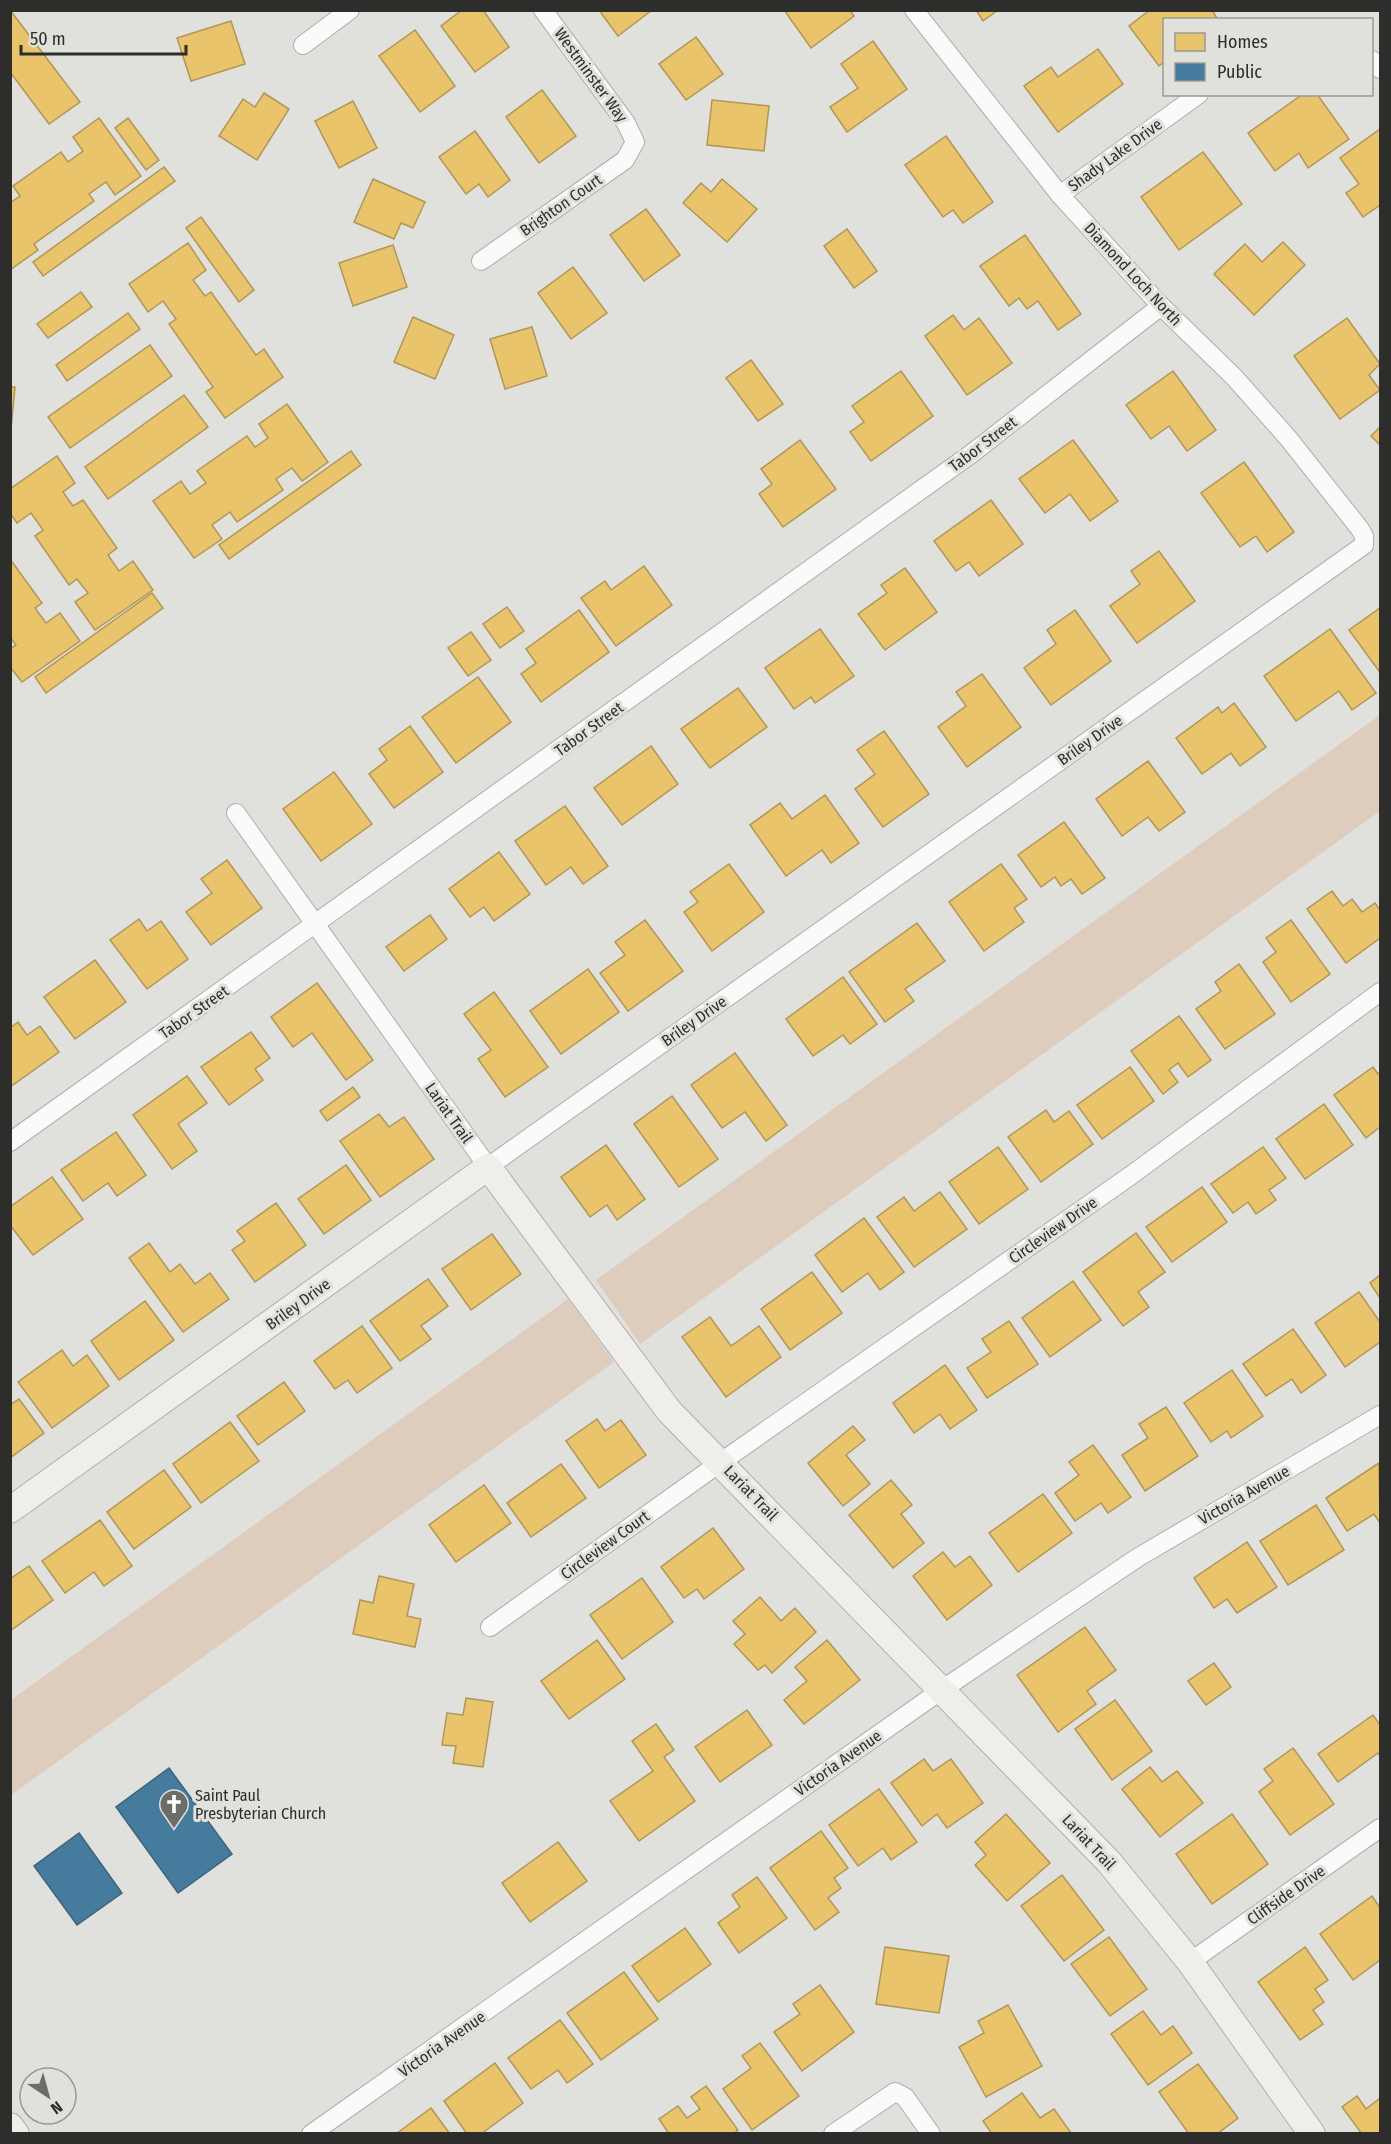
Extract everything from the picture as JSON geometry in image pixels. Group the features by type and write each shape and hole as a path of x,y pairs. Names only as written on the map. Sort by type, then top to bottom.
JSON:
{"street":[{"path":"303,45 350,10"},
{"name":"Westminster Way","path":"543,10 626,123 635,142"},
{"name":"Diamond Loch North","path":"914,10 1060,195 1161,306 1242,386 1288,438 1360,529"},
{"name":"Shady Lake Drive","path":"1060,195 1195,96"},
{"name":"Brighton Court","path":"481,261 625,160 635,142"},
{"name":"Tabor Street","path":"10,1142 316,926 971,454 1161,306"},
{"name":"Briley Drive","path":"10,1510 488,1167 1364,545 1364,536 1360,529"},
{"name":"Lariat Trail","path":"236,813 488,1167 669,1411 943,1689 1109,1862 1190,1962 1312,2133"},
{"name":"Circleview Drive","path":"721,1462 1130,1176 1380,992"},
{"name":"Victoria Avenue","path":"311,2133 943,1689 1137,1558 1380,1415"},
{"name":"Circleview Court","path":"490,1627 721,1462"},
{"name":"Cliffside Drive","path":"1190,1962 1380,1828"},
{"path":"833,2133 895,2092 905,2097 930,2133"},
{"path":"10,2126 16,2133"}],"shaded area":[{"path":"1380,715 1380,811 640,1344 596,1280"},
{"path":"568,1299 614,1362 11,1795 11,1700"}],"building: Homes":[{"path":"10,10 80,102 49,124 10,72"},
{"path":"462,10 483,10 509,47 475,72 441,26"},
{"path":"604,10 652,10 618,36 601,13"},
{"path":"784,10 850,10 854,16 811,48"},
{"path":"976,10 998,10 983,21"},
{"path":"1150,10 1212,10 1217,18 1163,18 1163,63 1159,66 1129,26"},
{"path":"231,21 245,64 191,81 177,38"},
{"path":"415,30 455,86 420,112 379,56"},
{"path":"696,37 723,74 686,100 659,64"},
{"path":"873,41 907,89 847,132 830,107 858,88 841,64"},
{"path":"1098,49 1123,84 1058,132 1024,86 1051,67 1058,77"},
{"path":"542,90 576,136 539,163 506,117"},
{"path":"264,93 289,109 257,160 219,136 243,99 255,107"},
{"path":"1300,96 1318,96 1349,139 1308,168 1299,153 1275,171 1248,133"},
{"path":"712,100 769,106 764,151 707,145"},
{"path":"353,101 377,148 339,168 315,121"},
{"path":"99,118 141,176 115,195 106,182 89,194 94,201 34,244 38,250 10,270 10,203 20,196 13,186 61,152 68,162 83,151 73,137"},
{"path":"128,118 159,160 146,170 115,128"},
{"path":"1380,129 1380,205 1363,217 1346,193 1359,184 1340,158"},
{"path":"475,131 510,180 488,197 479,184 466,194 439,157"},
{"path":"946,136 993,202 963,223 953,210 943,217 905,165"},
{"path":"1203,152 1242,204 1179,250 1141,197"},
{"path":"164,167 175,181 43,276 33,262"},
{"path":"373,179 425,202 413,228 401,223 394,239 354,222"},
{"path":"722,179 757,209 727,242 683,203 701,183 711,192"},
{"path":"646,209 680,255 644,281 610,235"},
{"path":"201,217 254,290 239,302 186,228"},
{"path":"847,229 877,271 854,288 824,246"},
{"path":"1025,235 1081,314 1058,330 1038,301 1027,309 1019,298 1009,306 980,266"},
{"path":"1283,242 1305,265 1254,315 1214,274 1245,244 1262,262"},
{"path":"188,243 206,270 193,280 205,296 211,292 256,355 264,349 283,377 225,418 206,392 213,387 169,324 176,319 163,301 148,312 129,284"},
{"path":"393,245 407,287 353,306 339,263"},
{"path":"573,267 607,313 571,339 538,293"},
{"path":"81,292 92,307 48,338 37,324"},
{"path":"128,313 140,329 67,381 56,365"},
{"path":"953,315 964,330 979,318 1012,363 967,395 925,336"},
{"path":"413,317 454,335 435,379 394,362"},
{"path":"1347,318 1380,364 1369,375 1380,390 1340,419 1294,356"},
{"path":"532,327 547,376 505,389 490,339"},
{"path":"150,345 172,376 70,448 48,417"},
{"path":"751,360 783,404 758,421 726,378"},
{"path":"901,371 933,416 871,461 850,432 864,422 852,406"},
{"path":"1173,371 1216,430 1187,451 1169,426 1151,439 1126,405"},
{"path":"10,387 15,387 10,440"},
{"path":"184,395 208,427 108,499 85,467"},
{"path":"287,404 328,462 302,481 292,468 276,479 283,490 237,522 230,512 212,525 222,539 194,558 153,501 181,481 190,494 206,483 197,471 247,436 255,447 268,438 259,424"},
{"path":"1380,427 1380,445 1371,436"},
{"path":"800,440 836,489 783,527 759,494 772,484 761,469"},
{"path":"1073,440 1118,501 1090,521 1070,494 1045,513 1019,479"},
{"path":"351,451 361,465 229,559 219,545"},
{"path":"57,456 75,483 63,492 73,506 83,500 117,548 108,555 119,571 133,561 153,590 95,630 75,602 88,593 77,579 69,585 35,536 43,530 31,513 17,523 10,513 10,489"},
{"path":"1244,462 1294,532 1267,552 1256,536 1240,547 1201,493"},
{"path":"991,500 1023,544 979,576 969,562 956,571 934,541"},
{"path":"1159,551 1195,601 1137,643 1110,606 1140,584 1131,571"},
{"path":"10,559 42,603 35,608 46,623 60,613 80,641 22,682 10,667 10,649 16,645 10,637"},
{"path":"644,566 672,605 616,646 581,598 605,581 611,590"},
{"path":"905,568 937,612 885,650 858,614 887,593 881,585"},
{"path":"152,593 163,608 46,693 35,677"},
{"path":"507,607 524,631 500,648 483,624"},
{"path":"1380,608 1380,670 1379,671 1349,630"},
{"path":"579,610 609,652 541,702 521,674 536,663 526,649"},
{"path":"1075,610 1111,661 1051,705 1024,668 1056,644 1047,630"},
{"path":"820,629 854,676 815,703 811,697 794,709 765,668"},
{"path":"1330,629 1376,693 1352,710 1339,691 1296,721 1264,676"},
{"path":"471,632 491,660 468,676 448,648"},
{"path":"982,674 1021,727 967,767 938,727 966,706 956,692"},
{"path":"478,677 511,722 456,763 422,717"},
{"path":"738,688 767,727 710,768 681,729"},
{"path":"1234,703 1266,747 1240,766 1231,753 1202,774 1176,738 1218,707 1222,713"},
{"path":"410,726 443,772 394,808 369,774 387,760 379,749"},
{"path":"884,731 929,794 883,827 855,789 875,774 857,750"},
{"path":"651,746 678,784 622,825 594,788"},
{"path":"1148,761 1185,812 1159,831 1148,817 1122,836 1096,799"},
{"path":"334,772 372,824 321,861 283,809"},
{"path":"825,795 859,843 831,863 822,850 786,876 750,825 780,803 792,819"},
{"path":"565,806 608,866 583,884 571,867 546,885 515,841"},
{"path":"1064,822 1105,878 1082,894 1071,879 1061,886 1055,877 1041,887 1018,855"},
{"path":"499,852 530,894 494,921 484,907 470,917 449,889"},
{"path":"227,860 262,908 211,945 186,912 212,893 201,879"},
{"path":"729,864 764,912 712,951 684,912 698,902 690,892"},
{"path":"1001,864 1027,899 1014,908 1024,922 984,951 949,902"},
{"path":"1332,891 1343,906 1352,899 1362,912 1375,903 1380,910 1380,938 1346,963 1307,909"},
{"path":"430,915 447,939 404,971 386,947"},
{"path":"139,919 147,931 161,921 188,959 147,989 110,940"},
{"path":"645,920 683,971 628,1011 600,973 625,955 615,942"},
{"path":"1291,920 1330,974 1291,1002 1263,962 1276,952 1266,938"},
{"path":"917,923 945,961 905,989 914,1001 885,1022 849,972"},
{"path":"95,960 126,1002 75,1039 44,997"},
{"path":"1239,964 1275,1014 1225,1049 1196,1009 1221,991 1215,982"},
{"path":"588,969 619,1012 561,1054 530,1011"},
{"path":"843,977 877,1024 850,1044 843,1035 813,1056 786,1019"},
{"path":"317,983 373,1060 346,1080 312,1033 293,1047 271,1017"},
{"path":"494,992 548,1067 505,1097 478,1059 491,1050 464,1014"},
{"path":"1179,1016 1211,1060 1188,1077 1178,1063 1169,1070 1178,1082 1163,1094 1131,1051"},
{"path":"18,1022 27,1035 40,1026 59,1052 10,1087 10,1028"},
{"path":"251,1032 270,1058 255,1069 263,1080 229,1105 201,1067"},
{"path":"735,1053 787,1125 766,1141 745,1112 722,1128 691,1085"},
{"path":"1130,1067 1154,1101 1102,1139 1077,1105"},
{"path":"1373,1067 1378,1074 1380,1072 1380,1127 1366,1138 1334,1095"},
{"path":"187,1076 207,1103 178,1124 197,1151 172,1169 133,1115"},
{"path":"353,1087 360,1097 327,1121 320,1111"},
{"path":"672,1096 718,1159 679,1187 634,1124"},
{"path":"1324,1104 1353,1145 1305,1179 1276,1139"},
{"path":"1046,1110 1054,1122 1069,1111 1093,1144 1041,1182 1008,1137"},
{"path":"379,1114 389,1127 404,1117 434,1159 380,1197 340,1141"},
{"path":"116,1132 146,1175 117,1196 108,1183 83,1201 61,1170"},
{"path":"606,1145 645,1199 617,1220 607,1205 590,1217 561,1177"},
{"path":"998,1147 1028,1189 979,1224 949,1182"},
{"path":"1263,1147 1286,1178 1269,1190 1276,1200 1256,1214 1248,1202 1233,1213 1211,1184"},
{"path":"346,1165 371,1200 324,1234 298,1199"},
{"path":"52,1177 83,1219 33,1255 10,1225 10,1207"},
{"path":"1202,1187 1227,1222 1172,1262 1146,1227"},
{"path":"940,1192 967,1229 914,1267 877,1217 904,1197 914,1211"},
{"path":"276,1203 306,1245 255,1282 232,1250 245,1241 237,1231"},
{"path":"864,1218 904,1272 880,1290 868,1273 842,1292 815,1255"},
{"path":"1136,1233 1165,1272 1138,1292 1149,1307 1123,1326 1083,1272"},
{"path":"492,1234 521,1274 471,1310 442,1269"},
{"path":"149,1243 170,1272 180,1264 195,1284 210,1273 229,1299 183,1332 129,1258"},
{"path":"812,1272 842,1313 790,1350 761,1309"},
{"path":"1380,1275 1380,1298 1370,1283"},
{"path":"428,1279 448,1306 421,1326 431,1339 400,1361 370,1321"},
{"path":"1073,1281 1101,1320 1050,1357 1022,1318"},
{"path":"1359,1292 1380,1322 1380,1342 1345,1367 1315,1323"},
{"path":"145,1301 174,1340 119,1380 91,1341"},
{"path":"710,1317 731,1346 759,1326 781,1357 726,1397 682,1337"},
{"path":"1009,1321 1038,1364 987,1398 967,1368 991,1352 982,1339"},
{"path":"362,1326 392,1368 357,1393 348,1380 335,1389 314,1361"},
{"path":"1293,1329 1326,1375 1301,1393 1292,1379 1266,1396 1243,1364"},
{"path":"62,1350 73,1366 87,1355 109,1386 52,1428 18,1382"},
{"path":"945,1365 977,1410 950,1429 940,1414 914,1433 893,1403"},
{"path":"1232,1370 1263,1416 1231,1438 1227,1431 1211,1442 1184,1403"},
{"path":"284,1382 305,1411 258,1445 237,1416"},
{"path":"19,1399 44,1433 10,1458 10,1405"},
{"path":"1166,1407 1198,1456 1145,1491 1122,1455 1148,1438 1139,1424"},
{"path":"597,1419 605,1431 621,1420 646,1455 599,1488 566,1441"},
{"path":"230,1422 259,1461 201,1503 173,1464"},
{"path":"853,1426 865,1440 846,1455 870,1484 843,1506 808,1463"},
{"path":"1093,1445 1131,1497 1108,1513 1101,1503 1075,1521 1055,1493 1079,1475 1069,1462"},
{"path":"1379,1463 1380,1523 1374,1514 1347,1531 1326,1498"},
{"path":"561,1464 586,1498 531,1537 507,1503"},
{"path":"164,1470 191,1507 134,1549 107,1512"},
{"path":"891,1480 912,1505 901,1514 924,1543 893,1568 849,1515"},
{"path":"484,1485 511,1523 456,1562 429,1525"},
{"path":"1043,1494 1072,1533 1018,1572 989,1533"},
{"path":"1316,1505 1344,1550 1288,1585 1260,1541"},
{"path":"100,1520 132,1566 104,1586 94,1572 65,1593 42,1561"},
{"path":"713,1528 744,1569 704,1599 697,1589 684,1598 661,1567"},
{"path":"1247,1542 1277,1587 1237,1613 1227,1599 1214,1608 1194,1578"},
{"path":"943,1552 955,1567 970,1556 992,1585 947,1620 913,1576"},
{"path":"29,1566 53,1600 10,1631 10,1579"},
{"path":"379,1576 414,1584 407,1616 421,1619 415,1647 353,1634 360,1600 373,1603"},
{"path":"642,1578 673,1622 622,1659 590,1615"},
{"path":"760,1597 781,1621 795,1608 816,1632 772,1673 765,1665 758,1670 734,1644 745,1634 733,1621"},
{"path":"1085,1627 1116,1670 1087,1691 1096,1704 1058,1732 1017,1675"},
{"path":"597,1640 625,1679 569,1719 541,1681"},
{"path":"827,1640 860,1680 804,1724 784,1700 807,1681 795,1667"},
{"path":"1214,1663 1231,1687 1206,1705 1188,1681"},
{"path":"466,1698 493,1702 483,1767 453,1763 456,1746 442,1745 447,1713 463,1715"},
{"path":"1115,1700 1152,1751 1112,1780 1075,1729"},
{"path":"747,1710 772,1745 720,1782 695,1747"},
{"path":"1373,1715 1380,1725 1380,1756 1378,1753 1338,1782 1318,1754"},
{"path":"656,1724 674,1750 664,1757 695,1801 639,1841 610,1801 653,1771 632,1741"},
{"path":"1293,1748 1334,1804 1290,1835 1259,1792 1273,1781 1264,1769"},
{"path":"924,1759 933,1771 951,1759 983,1803 947,1828 937,1814 922,1826 891,1783"},
{"path":"1150,1767 1162,1782 1177,1771 1203,1803 1160,1837 1122,1789"},
{"path":"879,1789 917,1842 891,1860 883,1848 858,1866 829,1825"},
{"path":"1006,1814 1050,1863 1007,1901 975,1865 986,1855 975,1842"},
{"path":"1232,1814 1268,1864 1212,1904 1176,1854"},
{"path":"821,1831 848,1868 834,1878 841,1888 828,1898 839,1912 815,1930 770,1868"},
{"path":"558,1842 587,1881 530,1922 502,1883"},
{"path":"1062,1875 1104,1930 1064,1961 1021,1906"},
{"path":"757,1877 787,1918 739,1953 718,1923 740,1907 732,1895"},
{"path":"1372,1896 1380,1908 1380,1960 1353,1980 1320,1934"},
{"path":"685,1928 711,1964 658,2002 632,1966"},
{"path":"1109,1937 1147,1989 1110,2016 1071,1964"},
{"path":"885,1947 949,1956 939,2013 876,2004"},
{"path":"1305,1947 1328,1980 1315,1989 1324,2002 1313,2010 1323,2024 1300,2040 1258,1982"},
{"path":"624,1972 658,2019 601,2060 567,2013"},
{"path":"820,1985 854,2032 802,2071 774,2032 800,2014 793,2004"},
{"path":"1008,2005 1042,2066 986,2097 959,2047 984,2033 978,2021"},
{"path":"1143,2011 1161,2035 1173,2026 1192,2053 1148,2085 1111,2034"},
{"path":"560,2020 593,2064 567,2083 558,2070 531,2089 508,2058"},
{"path":"760,2043 799,2096 752,2130 723,2089 751,2068 742,2056"},
{"path":"495,2063 523,2103 481,2134 467,2134 444,2101"},
{"path":"1198,2064 1238,2118 1217,2134 1189,2134 1159,2092"},
{"path":"706,2086 738,2130 733,2134 669,2134 659,2119 678,2106 687,2118 700,2109 691,2097"},
{"path":"1022,2093 1040,2118 1054,2109 1071,2133 992,2134 983,2121"},
{"path":"1357,2096 1366,2109 1380,2098 1380,2134 1362,2134 1342,2107"},
{"path":"431,2108 450,2134 396,2134"}],"building: Public":[{"name":"Saint Paul Presbyterian Church","path":"169,1768 232,1854 178,1893 116,1807"},
{"path":"79,1833 122,1893 77,1925 34,1866"}],"place":[{"name":"Saint Paul Presbyterian Church","path":"174,1830"}]}
